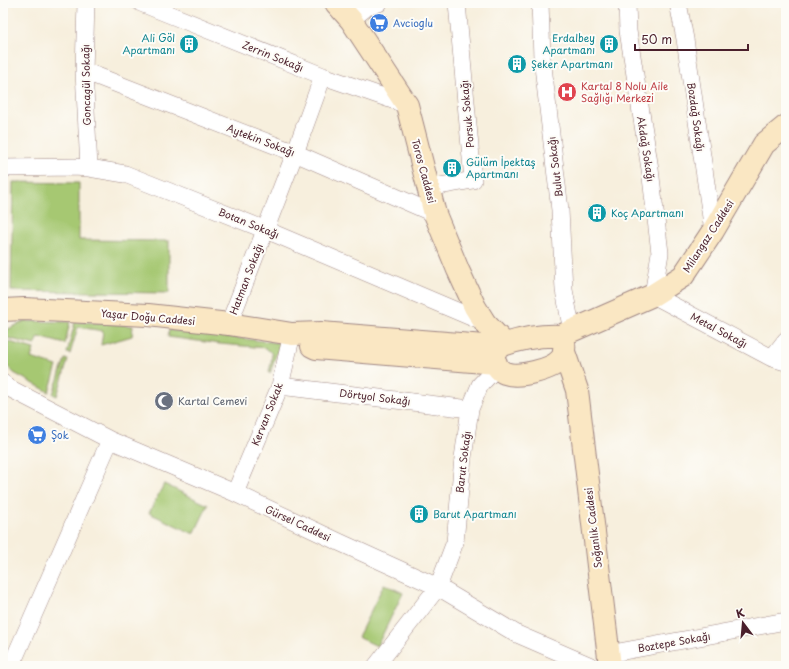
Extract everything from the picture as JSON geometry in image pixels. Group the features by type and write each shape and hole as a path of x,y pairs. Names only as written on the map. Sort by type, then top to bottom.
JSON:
{"street":[{"name":"Goncagül Sokağı","path":"86,3 84,71 90,168"},
{"name":"Zerrin Sokağı","path":"141,3 323,76 407,105"},
{"name":"Toros Caddesi","path":"336,3 351,20 407,105 435,214 458,270 475,307 485,323 499,355"},
{"path":"351,20 367,7 379,3"},
{"name":"Porsuk Sokağı","path":"428,188 473,180 457,3"},
{"name":"Bulut Sokağı","path":"540,3 542,58 560,210 564,290 563,346"},
{"name":"Akdağ Sokağı","path":"627,3 628,31 650,169 660,253 653,295"},
{"name":"Bozdağ Sokağı","path":"678,3 686,46 713,231"},
{"name":"Aytekin Sokağı","path":"84,71 295,153 435,214"},
{"name":"Hatman Sokağı","path":"229,324 266,230 323,76"},
{"name":"Milangaz Caddesi","path":"499,355 504,373 522,374 546,369 563,346 653,295 682,276 713,231 764,144 786,126"},
{"name":"Botan Sokağı","path":"3,168 74,167 125,174 266,230 485,323"},
{"name":"Metal Sokağı","path":"653,295 779,360"},
{"name":"Yaşar Doğu Caddesi","path":"3,310 24,308 148,315 229,324 292,334 320,333 499,355"},
{"name":"Kervan Sokak","path":"235,493 280,386 292,334"},
{"path":"499,355 545,337 563,346"},
{"path":"779,360 786,340"},
{"name":"Soğanlık Caddesi","path":"563,346 577,390 603,662"},
{"name":"Barut Sokağı","path":"376,666 438,587 455,542 463,458 470,409 480,385 499,355"},
{"name":"Gürsel Caddesi","path":"3,383 9,388 110,440 235,493 438,587 517,634 603,662"},
{"name":"Dörtyol Sokağı","path":"280,386 470,409"},
{"path":"11,666 110,440"},
{"name":"Boztepe Sokağı","path":"603,662 786,621"}],"green space":[{"path":"13,182 79,183 79,240 169,241 169,293 11,291"},
{"path":"25,321 70,322 65,344 39,337 35,345 3,337 4,331"},
{"path":"75,322 107,323 133,326 132,336 101,345 103,331 78,327 70,354 67,353"},
{"path":"169,330 280,343 270,374 272,354 266,348 168,337"},
{"path":"3,340 34,349 31,358 57,366 49,392 14,373 3,362"},
{"path":"65,359 68,360 57,396 53,394"},
{"path":"164,484 208,505 194,534 149,513"},
{"path":"384,584 403,593 377,646 358,637"}],"place":[{"name":"Avcioglu","path":"379,23"},
{"name":"Ali Göl Apartmanı","path":"189,44"},
{"name":"Erdalbey Apartmanı","path":"609,44"},
{"name":"Şeker Apartmanı","path":"517,64"},
{"name":"Kartal 8 Nolu Aile Sağlığı Merkezi","path":"567,92"},
{"name":"Gülüm İpektaş Apartmanı","path":"452,168"},
{"name":"Koç Apartmanı","path":"597,213"},
{"name":"Kartal Cemevi","path":"164,401"},
{"name":"Şok","path":"37,435"},
{"name":"Barut Apartmanı","path":"419,514"}]}
